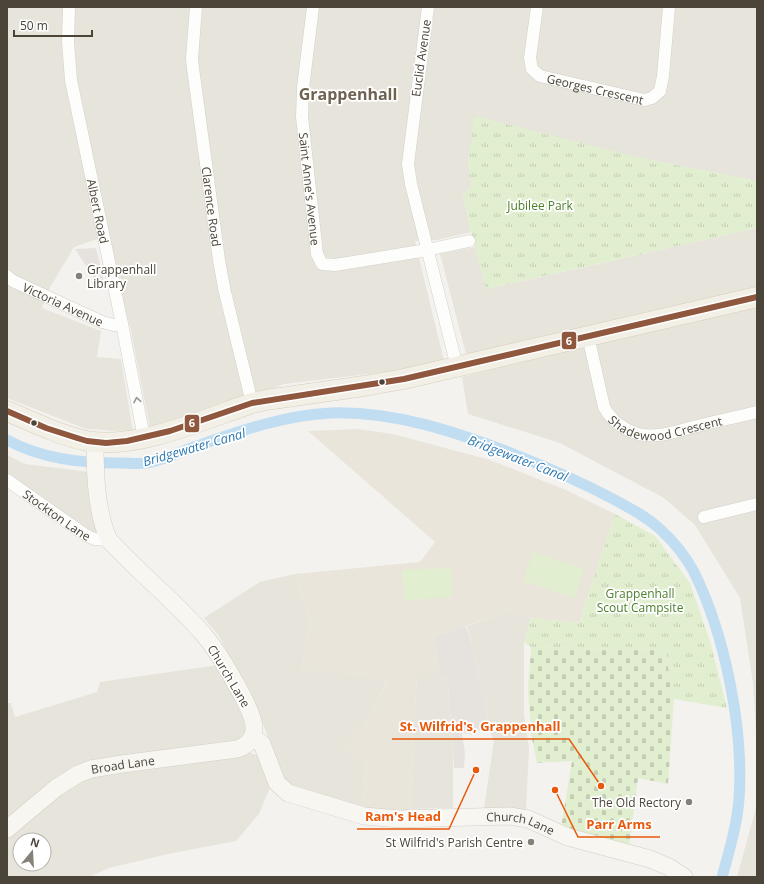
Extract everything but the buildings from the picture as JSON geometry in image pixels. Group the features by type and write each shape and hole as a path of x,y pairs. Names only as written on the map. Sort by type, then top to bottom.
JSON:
{"main road":[{"path":"7,411 54,431 79,439 95,448 115,442 144,438 180,428 252,403 364,386 457,367 757,297"}],"street":[{"name":"Albert Road","path":"70,7 68,42 71,80 122,324 144,438"},
{"name":"Clarence Road","path":"196,7 192,59 219,260 224,288 252,403"},
{"name":"Saint Anne's Avenue","path":"313,7 303,88 302,117 317,254 322,264 335,265 427,250"},
{"name":"Euclid Avenue","path":"428,7 408,164 411,184 457,367"},
{"name":"Georges Crescent","path":"537,7 530,58 532,69 540,76 644,100 652,98 660,91 663,76 669,7"},
{"path":"427,250 469,241"},
{"name":"Victoria Avenue","path":"7,276 13,281 102,322 114,325 122,324"},
{"name":"Shadewood Crescent","path":"588,336 604,407 614,422 625,428 640,434 658,435 757,412"},
{"name":"Church Lane","path":"95,448 96,474 101,516 109,540 198,628 212,645 248,706 254,723 253,736 262,744 278,783 288,793 364,816 400,819 509,816 528,819 568,837 650,859 670,867 684,877"},
{"name":"Stockton Lane","path":"7,480 94,540 109,540"},
{"path":"704,516 757,504"},
{"name":"Broad Lane","path":"7,829 56,788 78,774 91,769 237,749 246,744 253,736"}],"shaded area":[{"path":"7,7 757,7 757,181 636,157 468,164 472,187 463,195 471,232 437,240 415,241 445,365 284,384 217,410 150,429 130,326 100,238 74,247 51,286 42,308 101,331 97,357 121,359 133,432 86,429 7,398"},
{"path":"757,228 757,288 467,358 440,254 475,247 487,289"},
{"path":"96,248 104,281 97,283 75,249"},
{"path":"757,305 757,750 753,683 740,598 695,525 664,498 560,443 468,414 462,377 657,328"},
{"path":"358,429 393,434 490,460 566,490 615,514 579,623 531,618 509,611 434,637 440,674 433,672 417,674 410,809 408,814 362,811 366,764 342,749 362,724 364,725 387,681 301,668 310,622 295,574 420,562 435,542 308,431"},
{"path":"7,455 25,464 89,472 99,531 94,534 7,474"},
{"path":"295,574 310,622 301,668 387,680 364,725 366,764 362,811 297,789 284,779 258,711 219,636 204,618 260,582"},
{"path":"509,611 531,618 524,642 524,714 529,748 526,811 484,808 494,740 487,727 485,697 479,683 474,650 467,626"},
{"path":"466,626 474,650 479,683 485,697 487,727 484,727 483,730 471,731 471,734 462,733 465,753 464,768 454,768 447,675 440,674 434,637"},
{"path":"219,665 248,718 247,729 239,740 241,750 257,755 271,785 259,814 236,841 168,854 109,868 89,877 7,877 7,703 11,703 15,717 97,692 100,682"},
{"path":"433,672 447,675 453,745 453,808 410,809 417,673"},
{"path":"757,804 757,877 737,877"}],"green space":[{"name":"Jubilee Park","path":"474,116 636,157 757,181 757,228 486,289 463,195 472,187 468,164"},
{"name":"Grappenhall Scout Campsite","path":"615,514 655,536 690,583 710,641 727,708 674,699 665,650 531,647 524,642 531,618 579,623"},
{"path":"533,552 584,569 575,598 523,581"},
{"path":"451,568 452,597 404,600 402,570"},
{"path":"531,647 665,650 674,699 668,784 638,778 629,848 561,828 572,761 537,763 531,734 528,689"}],"waterway":[{"name":"Bridgewater Canal","path":"7,440 34,452 62,459 105,463 144,463 166,458 246,429 280,420 314,414 331,413 378,415 402,419 471,438 541,465 577,481 638,513 656,525 679,550 691,566 715,624 730,683 738,743 740,772 739,799 732,838 722,877"}],"transit line":[{"name":"6","path":"7,411 46,428 87,441 106,443 127,441 170,431 252,403 404,379 757,297"}],"place":[{"name":"Grappenhall Library","path":"79,276"},
{"name":"Ram's Head","path":"476,770"},
{"name":"St. Wilfrid's, Grappenhall","path":"601,786"},
{"name":"Parr Arms","path":"555,790"},
{"name":"The Old Rectory","path":"689,802"},
{"name":"St Wilfrid's Parish Centre","path":"531,842"}],"district":[{"name":"Grappenhall","path":"348,94"}]}
